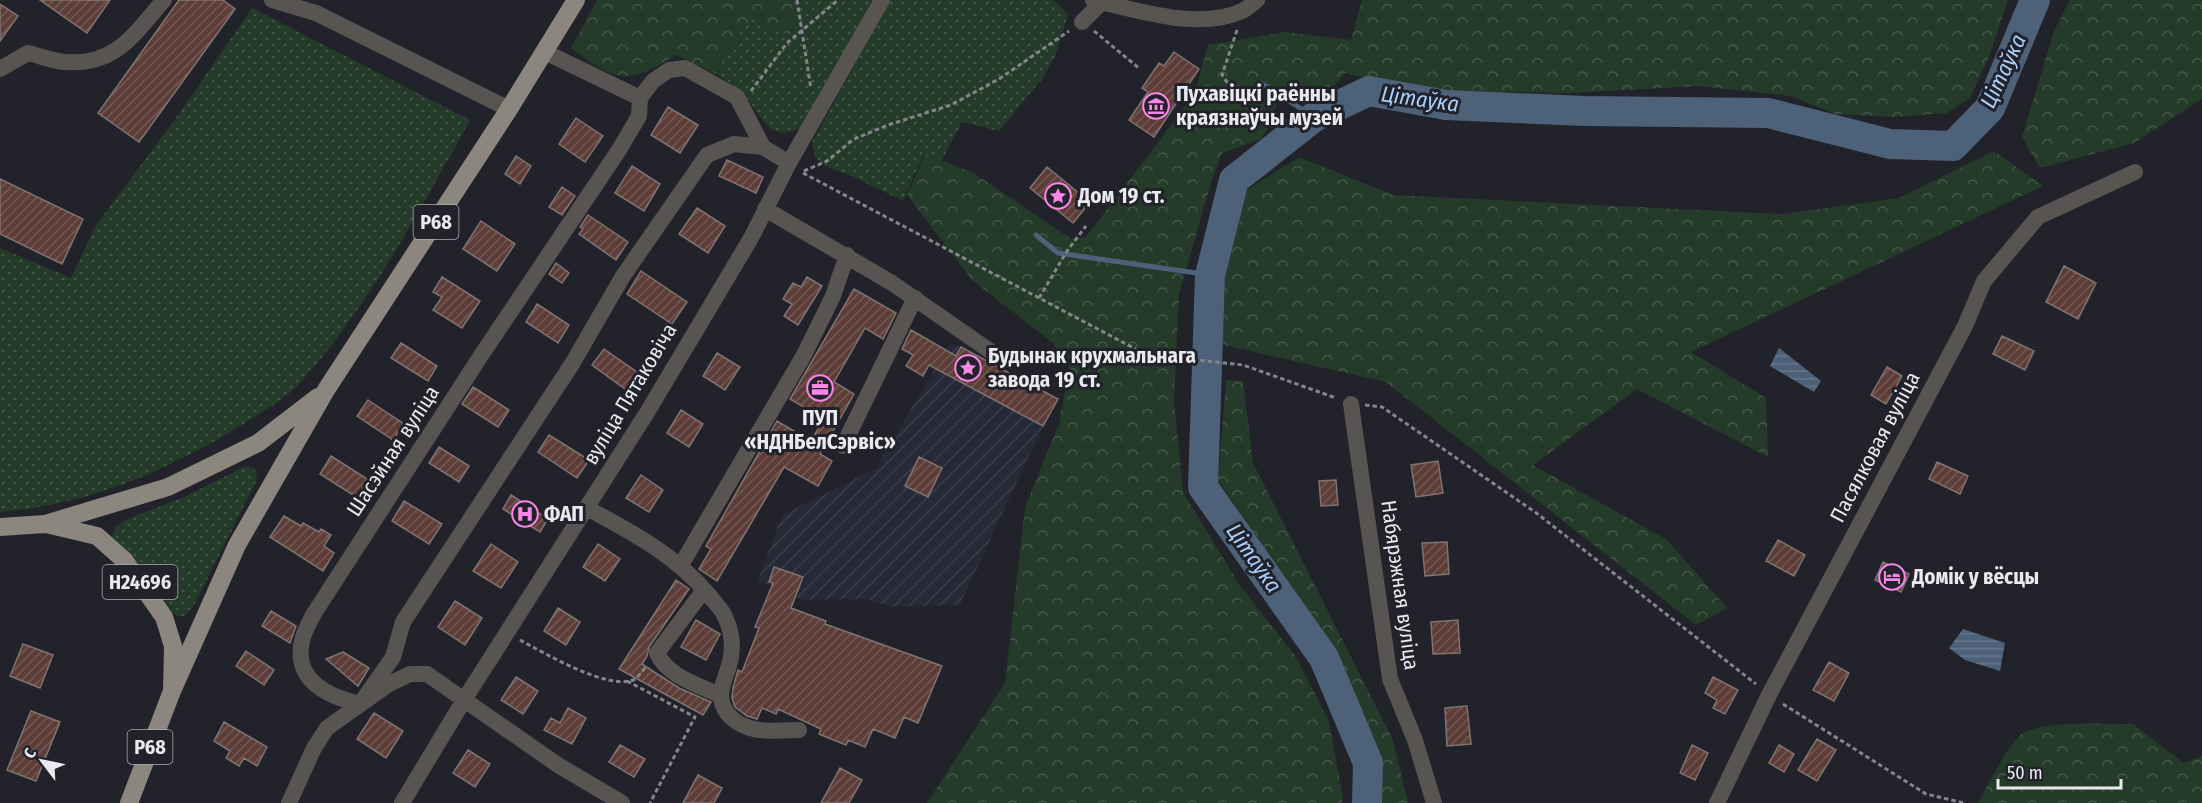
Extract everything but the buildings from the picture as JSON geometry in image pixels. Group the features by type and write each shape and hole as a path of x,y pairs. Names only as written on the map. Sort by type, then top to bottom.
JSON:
{"main road":[{"name":"Р68","path":"129,803 172,691 237,545 326,390 509,109 576,0"},
{"name":"Н24696","path":"0,527 45,524 168,488 258,443 326,390"},
{"name":"Н24696","path":"45,524 97,536 124,560 164,617 172,646 172,691"}],"street":[{"path":"0,69 28,53 64,62 96,61 122,48 164,0"},
{"path":"272,0 312,6 509,109"},
{"name":"вуліца Пятаковіча","path":"402,803 464,700 654,401 751,238 789,163 882,0"},
{"path":"1082,22 1097,1 1162,16 1209,20 1243,11 1257,0"},
{"path":"544,52 640,98 653,81 669,70 686,68 737,97 763,147"},
{"name":"Шасэйная вуліца","path":"360,704 338,698 313,685 300,660 303,637 313,615 482,354 619,150 639,116 640,98"},
{"path":"360,704 393,657 403,622 572,364 623,276 707,155 734,144 763,147 789,163"},
{"name":"Пасялковая вуліца","path":"1717,803 1769,695 1965,326 1984,281 2038,217 2135,172"},
{"path":"765,208 848,255 993,352"},
{"path":"681,565 804,355 833,296 848,255"},
{"path":"843,446 915,298"},
{"name":"Набярэжная вуліца","path":"1351,404 1390,679 1415,740 1434,803"},
{"path":"587,508 651,543 681,565 725,615 731,633 731,657 720,695 722,706 732,718 744,726 763,731 800,730"},
{"path":"704,590 657,652 660,661 684,679 720,695"},
{"path":"289,803 314,748 327,728 389,684 410,674 427,674 558,765 622,803"}],"path":[{"path":"797,0 815,120"},
{"path":"741,104 787,43 838,0"},
{"path":"1243,11 1222,75 1234,92 1255,92"},
{"path":"1140,69 1082,22 999,79 951,105 888,125 854,139 826,161 801,172 1145,354 1243,365 1351,404 1382,407 1525,506 1769,695 1926,794 1964,803"},
{"path":"1039,298 1066,251 1086,226"},
{"path":"508,634 574,669 599,678 627,681 635,679 657,652"},
{"path":"627,681 695,717 650,803"}],"shaded area":[{"path":"950,344 961,347 1058,399 1043,426 960,605 891,607 866,599 802,600 758,580 782,515 875,469"},
{"path":"1779,348 1821,381 1814,392 1770,366"},
{"path":"1963,629 2005,643 2000,671 1965,660 1949,648"}],"green space":[{"path":"597,0 793,0 798,26 784,34 751,19 741,31 716,74 676,55 646,72 622,76 599,68 571,48"},
{"path":"793,0 872,0 805,125 783,133 768,126 743,94 716,74 741,31 751,19 798,26"},
{"path":"891,0 1053,0 1068,14 1055,57 1042,79 999,131 962,122 942,160 924,154 903,201 850,175 830,168 815,158 812,142"},
{"path":"1362,0 2008,0 1989,57 1970,98 1947,113 1894,117 1835,114 1791,96 1698,86 1572,93 1432,91 1388,84 1345,73 1329,92 1278,91 1273,121 1261,139 1222,153 1211,183 1179,294 1174,401 1183,492 1239,584 1296,657 1329,721 1342,803 927,803 1005,683 1025,507 1059,424 1069,368 1053,343 972,280 907,195 925,154 974,173 1071,239 1086,237 1194,95 1208,45 1285,32 1351,40"},
{"path":"2070,0 2202,0 2202,99 2134,143 2040,168 2022,137 2054,31"},
{"path":"252,8 470,120 413,222 371,290 325,354 288,394 187,456 128,482 66,501 0,512 0,248 71,278 96,225 179,114"},
{"path":"1994,151 2043,186 1691,352 1766,398 1768,457 1637,389 1533,465 1667,540 1727,608 1696,625 1386,382 1220,344 1226,265 1247,190 1299,157 1393,195 1782,214 1899,198"},
{"path":"1226,380 1243,381 1253,463 1393,740 1408,803 1379,803 1379,758 1333,650 1218,480"},
{"path":"246,466 254,468 257,476 255,484 193,607 186,615 178,617 147,576 111,539 115,528 125,520 184,497"},
{"path":"2061,724 2133,724 2184,763 2202,756 2202,803 1978,803 2005,755 2023,733"}],"waterway":[{"name":"Цітаўка","path":"1367,803 1368,763 1324,658 1203,487 1210,275 1234,180 1314,117 1369,91 1446,105 1585,111 1768,113 1890,144 1953,146 1990,108 2035,0"},
{"path":"1261,83 1314,117"},
{"path":"1036,235 1058,253 1210,275"}],"place":[{"name":"Пухавіцкі раённы краязнаўчы музей","path":"1156,106"},
{"name":"Дом 19 ст.","path":"1058,196"},
{"name":"Будынак крухмальнага завода 19 ст.","path":"968,368"},
{"name":"ПУП «НДНБелСэрвіс»","path":"820,388"},
{"name":"ФАП","path":"525,514"},
{"name":"Домік у вёсцы","path":"1892,577"}]}
